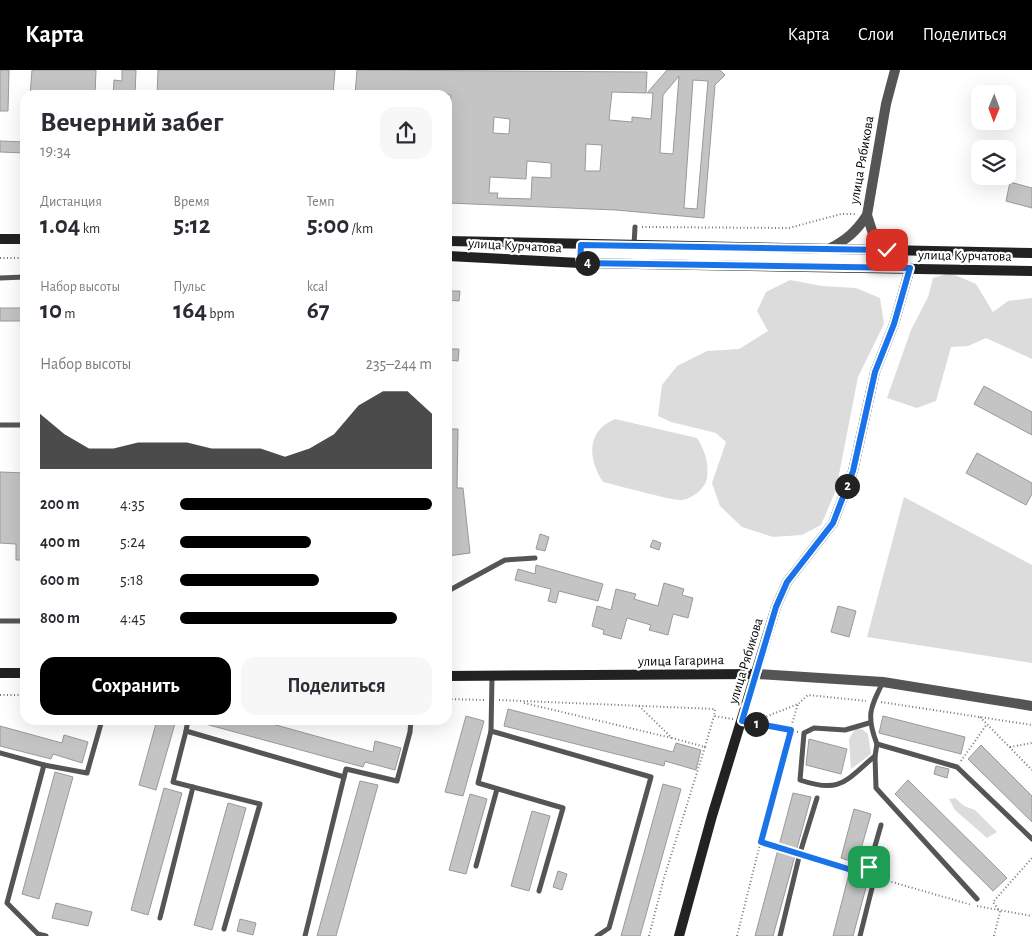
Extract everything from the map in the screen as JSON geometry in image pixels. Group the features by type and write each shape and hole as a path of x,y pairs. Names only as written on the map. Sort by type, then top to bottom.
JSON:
{"main road":[{"path":"0,239 20,239"},
{"path":"452,240 581,245 1032,253"},
{"path":"580,263 581,245"},
{"name":"улица Курчатова","path":"452,256 580,263 1032,271"},
{"name":"улица Рябикова","path":"679,935 712,816 746,722 776,607 787,582 833,523 853,471 875,372 894,324 910,268"},
{"path":"0,672 20,673"},
{"name":"улица Гагарина","path":"452,676 757,674"}],"street":[{"name":"улица Рябикова","path":"887,250 874,237 867,215 886,104 895,70"},
{"path":"829,249 847,240 857,231 867,215"},
{"name":"улица Гагарина","path":"757,674 882,682 1032,706"}],"lane":[{"path":"634,246 635,227"},
{"path":"0,278 20,277"},
{"path":"0,425 20,425"},
{"path":"452,588 505,560 535,558"},
{"path":"0,621 20,621"},
{"path":"492,677 491,731 478,783 563,808 539,891"},
{"path":"882,682 874,701 869,724 877,744 875,756 876,788 977,899"},
{"path":"869,724 845,730 814,728 804,733 800,780 820,787 840,786 875,756"},
{"path":"0,754 87,773 101,725"},
{"path":"187,725 173,782 260,804 224,929"},
{"path":"305,936 346,769 397,781 411,725"},
{"path":"186,731 344,777"},
{"path":"491,731 651,777 609,928 596,936"},
{"path":"877,744 957,767 1032,838"},
{"path":"44,765 7,903 38,934 46,936"},
{"path":"160,918 193,787"},
{"path":"476,866 497,789"},
{"path":"780,936 800,852 816,798"},
{"path":"860,936 873,884 869,867 880,825"}],"path":[{"path":"635,227 789,228 841,214 855,214"},
{"path":"0,258 20,258"},
{"path":"0,695 20,695"},
{"path":"746,722 798,704 808,695 874,701 1032,724"},
{"path":"452,699 715,709 664,878 649,936"},
{"path":"518,701 705,747"},
{"path":"737,936 798,704"},
{"path":"639,706 672,738"},
{"path":"714,716 791,730"},
{"path":"980,717 1032,770"},
{"path":"957,767 987,724"},
{"path":"1009,747 1032,743"},
{"path":"761,842 800,852 871,876 1000,912 1032,916"},
{"path":"1000,912 992,902 1032,858"},
{"path":"994,936 1000,912"}],"shaded area":[{"path":"950,273 976,284 993,312 1008,301 1032,298 1032,359 986,338 968,346 951,347 936,401 917,408 887,398 911,330 928,297 933,278"},
{"path":"790,280 822,286 856,288 880,298 884,324 858,377 836,490 821,525 802,535 773,537 742,527 720,506 712,483 726,442 716,433 671,422 658,416 662,385 677,366 707,351 739,349 768,331 757,311 766,292"},
{"path":"615,419 697,438 707,462 707,478 701,489 690,497 677,500 603,482 594,464 592,446 599,431"},
{"path":"904,497 1032,565 1032,663 867,637"},
{"path":"855,729 862,729 868,734 871,754 851,769 849,739"},
{"path":"955,798 964,806 975,810 997,832 987,838 955,810 949,799"}],"building":[{"path":"0,70 9,70 8,111 0,111"},
{"path":"32,70 96,70 95,90 30,90"},
{"path":"122,70 136,70 135,90 113,90 114,80 122,81"},
{"path":"158,70 335,70 333,90 157,90"},
{"path":"357,70 647,72 646,93 612,92 609,120 632,122 632,117 651,119 653,93 647,93 667,70 720,70 725,75 715,85 704,218 616,210 452,203 452,90 355,90","holes":["679,76 673,154 660,153 663,95","693,80 708,81 697,209 684,208","494,117 510,119 509,134 493,133","586,144 602,145 600,171 585,171","527,161 551,163 551,178 532,177 531,199 497,198 498,193 489,193 490,177 526,179"]},
{"path":"0,141 20,142 20,153 0,152"},
{"path":"1016,184 1032,188 1032,208 1006,201 1009,185"},
{"path":"452,291 460,291 459,301 452,300"},
{"path":"0,308 20,308 20,321 0,321"},
{"path":"452,349 459,349 458,361 452,360"},
{"path":"984,386 1032,412 1032,435 974,404"},
{"path":"452,429 458,429 457,488 463,488 470,553 452,555"},
{"path":"977,453 1032,483 1032,494 1026,505 966,473"},
{"path":"0,472 20,473 20,560 16,560 16,544 0,543"},
{"path":"540,534 549,537 545,551 536,549"},
{"path":"653,540 661,543 659,550 650,547"},
{"path":"536,565 603,584 598,601 559,591 556,603 548,601 551,589 515,580 518,569 535,574"},
{"path":"664,583 684,589 682,595 693,598 688,618 673,614 668,635 649,630 651,625 627,618 621,639 603,634 604,630 592,626 597,606 611,610 616,589 636,594 634,599 658,606"},
{"path":"838,606 856,611 849,637 831,632"},
{"path":"508,709 673,752 676,743 701,750 696,770 665,761 664,766 504,726"},
{"path":"466,716 484,721 463,796 445,792"},
{"path":"883,716 965,737 961,754 879,733"},
{"path":"156,725 175,725 156,790 139,785"},
{"path":"209,725 276,725 373,752 375,741 401,748 395,770 365,762 363,767"},
{"path":"0,726 62,743 64,735 88,742 82,763 53,754 51,759 0,746"},
{"path":"809,739 847,749 841,774 806,765"},
{"path":"981,745 1032,796 1032,822 968,759"},
{"path":"936,766 949,769 947,778 934,774"},
{"path":"55,772 73,777 39,899 22,894"},
{"path":"908,780 1007,878 993,891 895,794"},
{"path":"360,781 378,785 336,936 317,936"},
{"path":"663,784 681,789 640,936 621,936"},
{"path":"164,788 182,793 148,915 131,910"},
{"path":"793,793 811,797 773,936 755,936"},
{"path":"470,794 487,799 466,874 449,870"},
{"path":"228,803 246,808 212,930 194,925"},
{"path":"854,809 871,814 857,863 841,858"},
{"path":"532,811 550,816 529,891 511,886"},
{"path":"558,871 567,874 562,890 553,887"},
{"path":"849,874 868,880 853,936 833,936"},
{"path":"56,903 92,912 88,926 52,918"},
{"path":"240,919 256,923 253,935 237,931"}],"route":[{"path":"869,867 871,876 800,852 761,842 791,730 742,721 776,607 787,582 833,523 853,471 875,372 894,324 910,268 580,263 581,245 887,250"}]}
